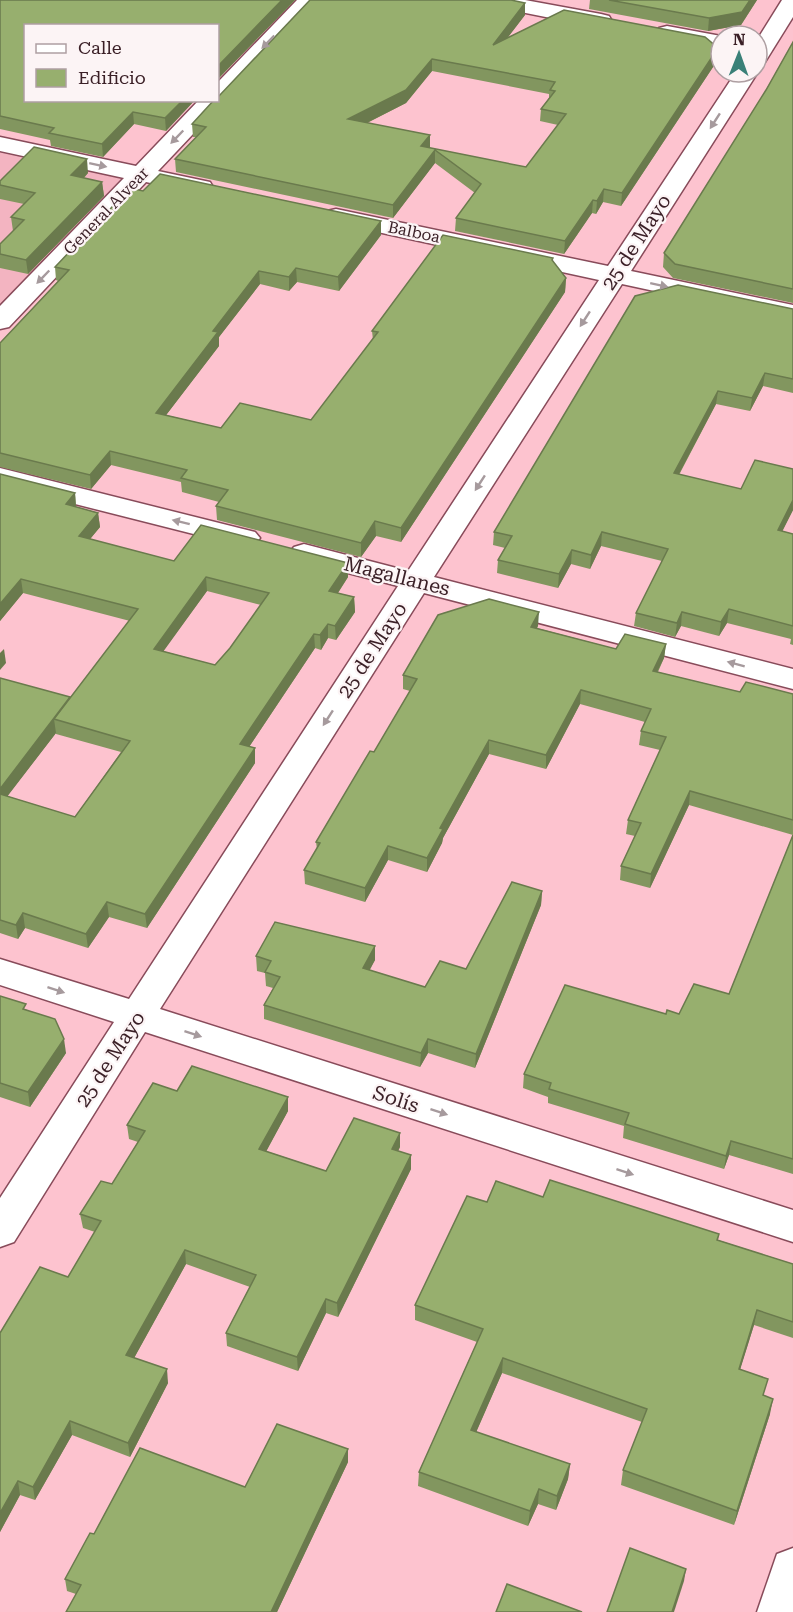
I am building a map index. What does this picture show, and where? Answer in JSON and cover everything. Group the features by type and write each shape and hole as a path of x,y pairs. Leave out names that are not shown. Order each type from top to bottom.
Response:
{"street":[{"path":"219,94 309,0"},
{"path":"491,0 618,24"},
{"name":"25 de Mayo","path":"769,37 793,0"},
{"path":"652,30 709,41"},
{"name":"25 de Mayo","path":"0,1231 416,581 738,84"},
{"name":"General Alvear","path":"0,321 210,102"},
{"path":"0,144 222,191"},
{"name":"Balboa","path":"314,211 793,314"},
{"name":"Magallanes","path":"0,476 793,679"},
{"name":"Solís","path":"0,972 793,1226"},
{"path":"779,1612 793,1568"}],"shaded area":[{"path":"0,144 141,174 0,321"}],"building":[{"path":"0,0 282,0 219,65 219,24 24,24 24,102 181,102 165,118 133,112 102,144 49,133 54,128 0,116"},
{"path":"310,0 511,0 525,3 493,45 564,10 705,37 709,40 709,62 622,193 604,189 597,201 593,200 565,241 456,218 481,184 435,150 393,205 175,159 206,127 192,124 212,102 219,102 219,96","holes":["432,59 555,82 550,90 555,91 541,109 566,114 526,167 421,146 430,135 348,119 406,90"]},
{"path":"609,0 750,0 742,12 709,18"},
{"path":"793,42 793,289 675,264 664,253 766,90"},
{"path":"34,147 87,159 71,175 102,182 26,260 0,254 0,244 24,220 11,217 35,193 0,185 0,181"},
{"path":"160,174 381,221 338,277 296,268 289,277 259,271 213,331 218,332 156,413 221,428 240,403 311,420 378,332 372,331 443,235 553,258 552,260 566,278 401,528 375,521 361,543 216,506 228,490 181,478 187,470 110,451 90,475 0,453 0,343 69,270 55,267 130,188 143,191"},
{"path":"678,285 793,309 793,379 765,373 752,398 718,391 674,473 741,489 755,460 793,469 793,500 778,530 793,534 793,626 729,609 721,622 682,612 677,623 636,613 668,549 602,532 591,555 572,550 559,574 498,560 512,536 494,532 635,296"},
{"path":"0,474 75,493 66,504 98,513 79,536 174,561 201,525 348,563 329,591 354,597 335,626 328,624 320,635 314,634 240,744 255,748 145,914 107,902 86,934 23,913 16,925 0,920 0,794 75,817 130,741 54,719 138,609 21,579 0,604","holes":["206,577 269,593 230,648 215,665 154,649"]},
{"path":"489,599 539,612 531,627 616,649 625,634 666,644 653,671 740,692 746,682 793,694 793,820 690,791 651,874 621,866 641,823 628,820 666,737 641,731 651,709 581,690 546,755 489,740 440,828 443,829 427,858 388,846 365,888 304,870 320,843 316,842 370,751 374,752 417,679 403,675 438,615"},
{"path":"0,678 70,697 0,789"},
{"path":"793,835 793,1159 731,1141 726,1156 625,1124 629,1113 549,1089 551,1083 524,1074 565,985 666,1014 667,1010 679,1014 694,984 729,994"},
{"path":"512,882 542,891 476,1054 428,1039 421,1053 264,1005 280,977 265,972 271,961 256,956 275,922 375,946 363,968 425,987 440,961 466,969"},
{"path":"0,996 26,1004 23,1009 55,1019 64,1039 28,1092 0,1083"},
{"path":"192,1066 288,1097 259,1149 326,1171 354,1118 400,1133 392,1149 411,1155 337,1303 326,1299 297,1357 226,1333 256,1275 185,1250 126,1355 167,1369 128,1443 70,1421 33,1487 18,1481 0,1513 0,1333 40,1267 68,1277 101,1221 80,1214 101,1181 112,1184 145,1131 127,1125 153,1083 177,1091"},
{"path":"550,1180 719,1234 717,1240 793,1264 793,1322 757,1310 739,1369 768,1379 763,1395 773,1399 737,1511 623,1470 647,1409 503,1358 471,1430 570,1464 557,1496 539,1489 530,1511 419,1472 483,1329 415,1305 467,1196 487,1202 496,1181 543,1197"},
{"path":"277,1424 348,1449 271,1612 66,1612 81,1585 65,1579 90,1533 94,1534 140,1448 245,1487"},
{"path":"630,1548 686,1569 672,1612 607,1612"},
{"path":"507,1584 582,1612 496,1612"}]}
